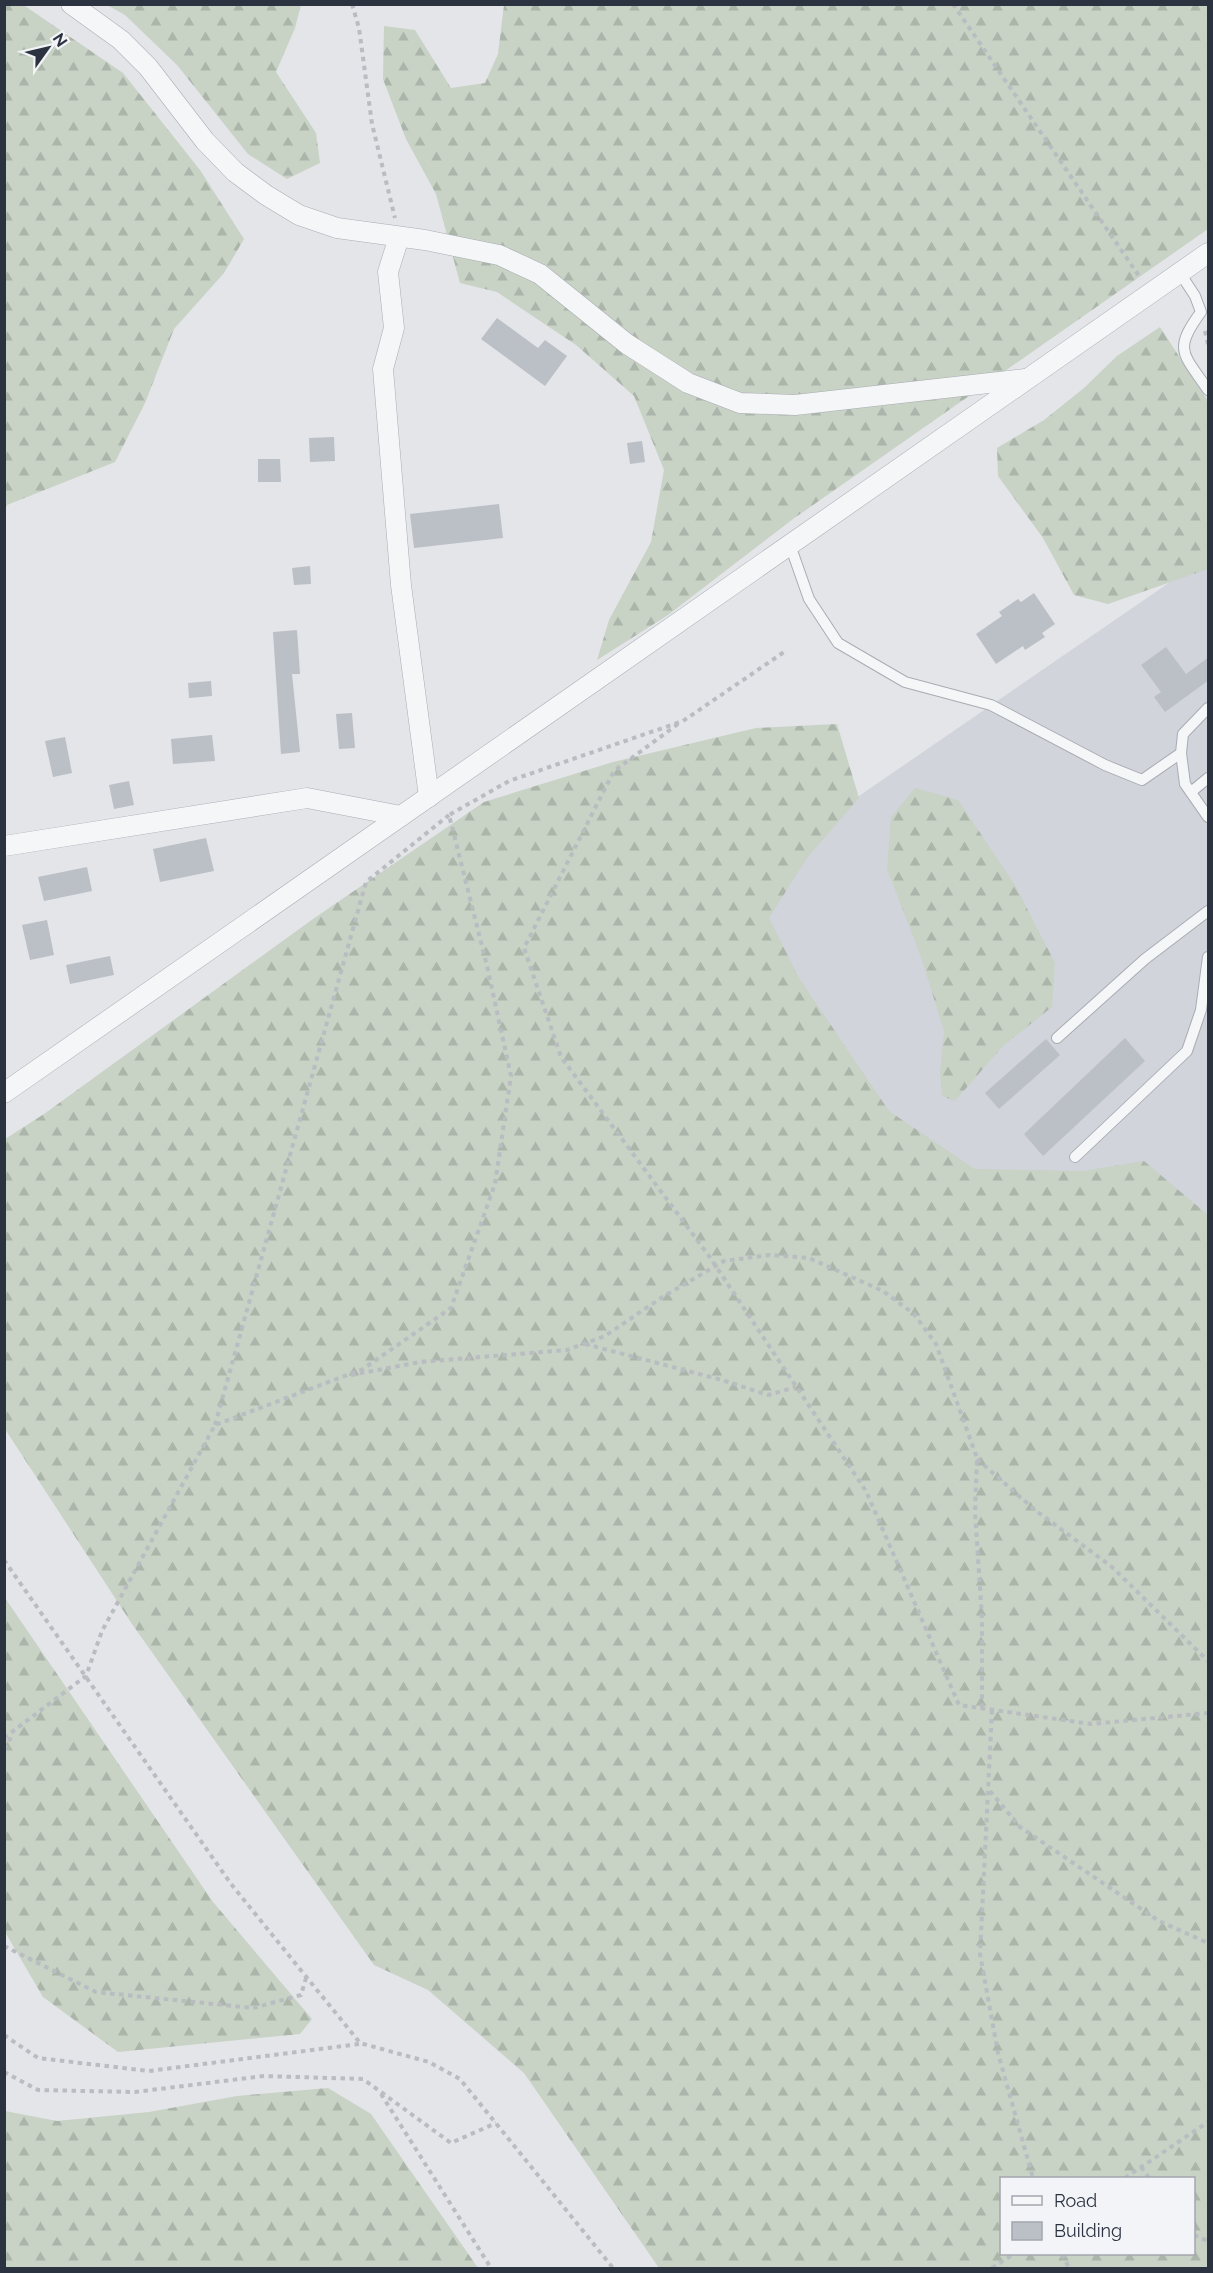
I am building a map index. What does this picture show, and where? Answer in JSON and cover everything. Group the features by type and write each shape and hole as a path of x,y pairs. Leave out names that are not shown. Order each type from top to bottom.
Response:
{"street":[{"path":"71,4 121,39 148,67 206,141 235,172 266,195 299,215 337,228 499,255 540,274 627,345 688,383 740,403 795,405 1029,378"},
{"path":"399,237 388,272 394,328 383,369 402,585 429,797"},
{"path":"4,1093 1209,253"},
{"path":"4,846 308,798 401,816"}],"lane":[{"path":"1180,273 1195,296 1201,312 1184,335 1184,355 1209,390"},
{"path":"790,545 809,599 838,643 905,682 991,705 1105,765 1142,780 1181,753"},
{"path":"1209,708 1183,734 1181,753 1185,784 1209,817"},
{"path":"1191,792 1209,778"},
{"path":"1057,1038 1145,959 1209,911"},
{"path":"1075,1157 1186,1051 1201,1010 1209,957"}],"path":[{"path":"352,4 359,28 372,124 399,237"},
{"path":"953,4 1151,293"},
{"path":"787,650 614,771 524,948 561,1057 716,1266 866,1491 959,1705 1091,1724 1209,1713"},
{"path":"4,1738 86,1676 102,1631 215,1425 366,882 449,815 509,781 683,721"},
{"path":"215,1425 363,1369 451,1308 495,1184 511,1076 487,966 449,815"},
{"path":"339,1378 420,1362 567,1350 605,1336 661,1298 724,1261 770,1255 810,1258 883,1291 914,1314 936,1344 977,1458 975,1512 982,1618 982,1708"},
{"path":"585,1344 722,1380 768,1395 796,1387"},
{"path":"977,1458 1035,1510 1112,1567 1209,1661"},
{"path":"4,1560 231,1884 360,2043"},
{"path":"992,1710 990,1790 980,1954 998,2053 1033,2177"},
{"path":"4,1749 14,1731"},
{"path":"990,1790 1020,1827 1159,1921 1209,1943"},
{"path":"4,1946 96,1992 174,2002 253,2008 301,1995 306,1977"},
{"path":"4,2035 38,2058 149,2071 360,2043 429,2062 460,2079 613,2268"},
{"path":"4,2072 38,2090 135,2092 264,2076 363,2079 451,2143 496,2123"},
{"path":"380,2091 491,2268"},
{"path":"1126,2177 1209,2122"},
{"path":"1141,2167 1148,2177"},
{"path":"1195,2235 1209,2241"},
{"path":"992,2268 1011,2255"}],"shaded area":[{"path":"1208,556 1208,1579 731,884"}],"green space":[{"path":"22,4 123,73 200,170 244,239 224,273 174,329 145,403 115,462 7,505 5,512 4,5"},
{"path":"107,5 301,5 295,28 276,72 316,133 320,163 287,179 248,154 177,65 125,15"},
{"path":"504,5 1208,5 1208,229 793,519 668,615 597,660 609,620 651,542 664,470 634,396 576,345 497,292 460,283 436,194 406,139 383,79 384,26 415,30 451,88 485,83 498,54"},
{"path":"1160,327 1208,401 1208,569 1108,604 1074,595 1043,538 998,476 997,448 1044,420 1084,388 1117,356"},
{"path":"837,724 859,798 807,858 769,918 799,978 889,1111 975,1169 1083,1171 1144,1161 1208,1215 1208,2268 659,2268 524,2073 428,1990 374,1965 132,1624 5,1429 5,1139 44,1114 313,919 484,802 613,762 756,728"},
{"path":"915,788 958,800 1015,885 1055,963 1052,1007 1003,1046 955,1101 942,1096 940,1072 944,1031 921,957 887,869 891,817"},
{"path":"5,1598 213,1902 312,2019 300,2034 118,2052 43,1997 5,1932"},
{"path":"328,2088 371,2114 478,2268 5,2268 5,2111 57,2121 149,2112 237,2096"}],"building":[{"path":"497,318 538,348 545,340 567,356 545,386 481,339"},
{"path":"334,437 335,461 310,462 309,438"},
{"path":"642,441 645,462 630,464 627,443"},
{"path":"258,459 280,459 281,482 258,482"},
{"path":"499,504 503,538 414,548 410,514"},
{"path":"310,566 311,584 294,585 292,568"},
{"path":"1034,593 1055,624 1042,633 1045,637 1025,650 1023,646 996,664 976,634 1002,616 999,612 1018,599 1021,602"},
{"path":"297,630 300,674 292,674 300,752 281,754 273,632"},
{"path":"1166,647 1186,674 1209,657 1209,680 1165,712 1154,697 1161,692 1141,665"},
{"path":"211,681 212,696 189,698 188,683"},
{"path":"352,713 355,748 339,749 336,714"},
{"path":"212,735 215,761 173,764 171,739"},
{"path":"65,737 72,773 53,777 45,741"},
{"path":"129,781 134,805 114,809 109,785"},
{"path":"206,838 214,871 160,882 153,849"},
{"path":"87,867 92,891 44,901 38,877"},
{"path":"47,920 54,955 30,960 22,925"},
{"path":"110,956 114,975 70,984 66,965"},
{"path":"1125,1038 1145,1061 1043,1156 1024,1134"},
{"path":"1046,1039 1060,1055 999,1109 985,1093"}]}
